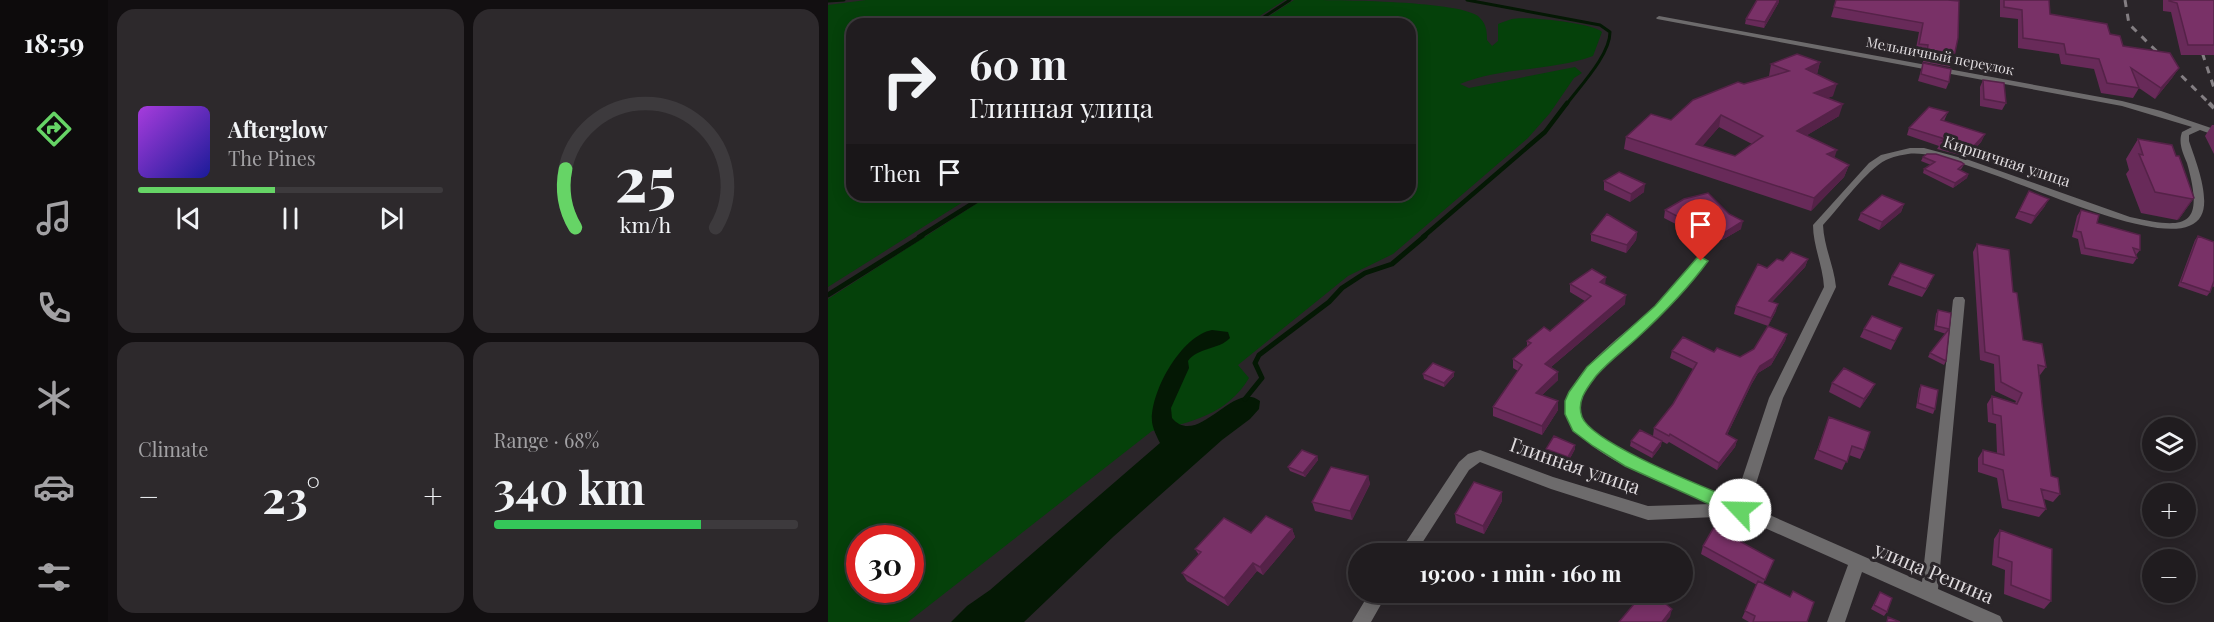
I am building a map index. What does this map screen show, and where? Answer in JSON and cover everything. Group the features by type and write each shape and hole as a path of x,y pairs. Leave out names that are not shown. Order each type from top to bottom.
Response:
{"street":[{"name":"Мельничный переулок","path":"1659,18 2122,104 2158,113 2214,132"},
{"name":"Кирпичная улица","path":"1740,510 1776,398 1830,287 1830,273 1818,242 1818,225 1872,165 1898,153 1924,152 1966,162 2127,219 2151,226 2182,228 2192,224 2200,208 2199,188 2184,141 2186,134 2197,128"},
{"name":"Глинная улица","path":"1701,261 1660,309 1592,371 1572,401 1573,414 1579,426 1599,442 1630,461 1740,510"},
{"path":"1929,594 1959,300"},
{"name":"Глинная улица","path":"1413,543 1464,466 1473,458 1480,456 1551,483 1648,513 1740,510"},
{"name":"улица Репина","path":"1740,510 1994,622"},
{"name":"улица Репина","path":"1836,622 1857,563"},
{"path":"1361,622 1373,603"}],"green space":[{"path":"866,0 1285,0 1256,18 846,18 846,201 964,201 828,287 828,5"},
{"path":"1294,0 1419,4 1465,11 1478,16 1483,21 1487,40 1492,46 1498,41 1498,24 1512,19 1531,18 1559,21 1586,26 1602,32 1593,56 1577,61 1493,75 1460,84 1469,88 1575,67 1582,73 1574,78 1550,113 1528,138 1393,254 1348,276 1238,365 1249,378 1230,400 1207,415 1152,431 908,622 828,622 828,299 981,201 1416,201 1416,18 1266,18"}],"shaded area":[{"path":"1212,330 1228,332 1230,338 1220,345 1197,353 1188,361 1189,368 1171,408 1172,418 1182,425 1193,425 1239,399 1250,397 1260,401 1259,409 1113,537 1024,622 951,622 1160,443 1152,422 1156,396 1162,381 1189,343 1200,334"}],"building":[{"path":"1757,0 1778,0 1765,22 1746,19"},
{"path":"1836,0 1959,1 1958,38 1954,57 1927,52 1928,45 1919,44 1923,23 1834,7"},
{"path":"2004,0 2049,0 2050,14 2107,24 2110,34 2120,36 2123,46 2170,53 2179,68 2161,88 2131,68 2139,88 2107,83 2099,59 2066,54 2064,44 2023,38 2022,10 2004,7"},
{"path":"2169,0 2214,0 2214,45 2188,45 2177,3"},
{"path":"1797,54 1820,62 1806,69 1837,84 1814,93 1843,104 1797,131 1837,150 1827,154 1849,165 1814,198 1626,137 1651,114 1671,120 1693,100 1738,82 1744,84 1789,71 1771,64","holes":["1721,115 1763,136 1735,156 1696,144"]},
{"path":"1923,63 1951,69 1949,82 1921,74"},
{"path":"1983,80 2004,83 2006,103 1984,99"},
{"path":"1929,107 1948,112 1941,120 1985,134 1971,149 1941,141 1945,139 1909,128"},
{"path":"2138,139 2172,145 2176,156 2179,156 2194,198 2155,192 2139,154 2143,155"},
{"path":"1927,154 1936,154 1961,162 1964,164 1958,169 1968,174 1955,183 1924,169 1935,162 1923,157"},
{"path":"1619,172 1645,184 1631,194 1604,181"},
{"path":"2029,191 2049,199 2035,216 2019,211"},
{"path":"1708,193 1729,214 1743,221 1724,233 1706,222 1698,227 1665,210 1684,199"},
{"path":"1882,195 1904,204 1882,222 1861,213"},
{"path":"2081,210 2099,215 2097,223 2140,235 2140,250 2133,248 2137,258 2085,248 2081,232 2076,231"},
{"path":"1607,214 1637,232 1627,245 1591,234"},
{"path":"2198,236 2214,242 2214,281 2210,292 2181,282"},
{"path":"1977,244 2009,250 2013,292 2017,293 2023,340 2042,344 2046,367 2038,365 2042,404 2051,476 2058,478 2060,494 2041,489 2046,509 2008,500 2003,470 1983,464 1983,450 2004,455 2001,416 1993,414 1992,396 2017,404 2022,393 2001,382 1999,356 1985,352"},
{"path":"1791,252 1808,259 1769,301 1778,304 1771,318 1736,306 1758,264 1767,268 1777,259 1783,261"},
{"path":"1900,263 1934,275 1926,289 1892,276"},
{"path":"1592,269 1606,277 1600,282 1626,295 1545,364 1558,372 1536,393 1558,401 1542,426 1493,407 1522,365 1513,359 1531,343 1527,341 1544,327 1550,331 1591,296 1570,284"},
{"path":"1938,310 1951,313 1946,361 1930,353 1949,329 1936,326"},
{"path":"1872,316 1902,328 1895,341 1864,329"},
{"path":"1768,326 1787,334 1773,358 1760,366 1753,378 1726,434 1737,440 1719,463 1670,434 1669,436 1654,428 1673,404 1697,363 1672,351 1683,337 1714,352 1717,348 1740,357 1754,349"},
{"path":"1433,363 1454,372 1444,383 1423,374"},
{"path":"1844,368 1875,384 1864,399 1832,383"},
{"path":"1921,385 1938,390 1935,409 1918,403"},
{"path":"1829,417 1870,432 1864,450 1852,446 1847,462 1818,450"},
{"path":"1640,430 1662,441 1653,453 1631,441"},
{"path":"1554,436 1575,445 1568,457 1546,449"},
{"path":"1302,450 1317,456 1303,473 1288,467"},
{"path":"1331,467 1368,476 1350,511 1312,502"},
{"path":"1474,482 1502,492 1483,526 1455,514"},
{"path":"1266,516 1292,529 1260,567 1253,563 1224,598 1182,573 1201,552 1195,549 1224,518 1251,533"},
{"path":"1714,527 1774,560 1765,580 1703,546"},
{"path":"2000,530 2052,549 2051,601 2011,585 2012,562 1998,557"},
{"path":"1758,581 1790,597 1793,591 1814,602 1807,622 1753,622 1755,616 1745,611"},
{"path":"1880,592 1892,598 1887,612 1874,605"},
{"path":"1635,603 1665,603 1672,609 1662,622 1619,622"},
{"path":"1888,617 1900,622 1887,622"}],"waterway":[{"path":"828,1 844,0"},
{"path":"1262,18 1290,0"},
{"path":"1467,0 1600,25 1610,32 1609,41 1600,60 1566,105"},
{"path":"1423,237 1545,132 1567,103"},
{"path":"919,237 976,201"},
{"path":"828,295 922,236"},
{"path":"1245,399 1262,378 1255,363 1259,355 1329,302 1342,288 1365,273 1392,264 1425,236"}],"railway":[{"path":"2125,0 2129,24 2211,105"},
{"path":"2198,40 2214,88"},
{"path":"2211,105 2214,108"}],"route":[{"path":"1701,261 1660,309 1592,371 1572,401 1573,414 1579,426 1599,442 1630,461 1740,510"}]}
